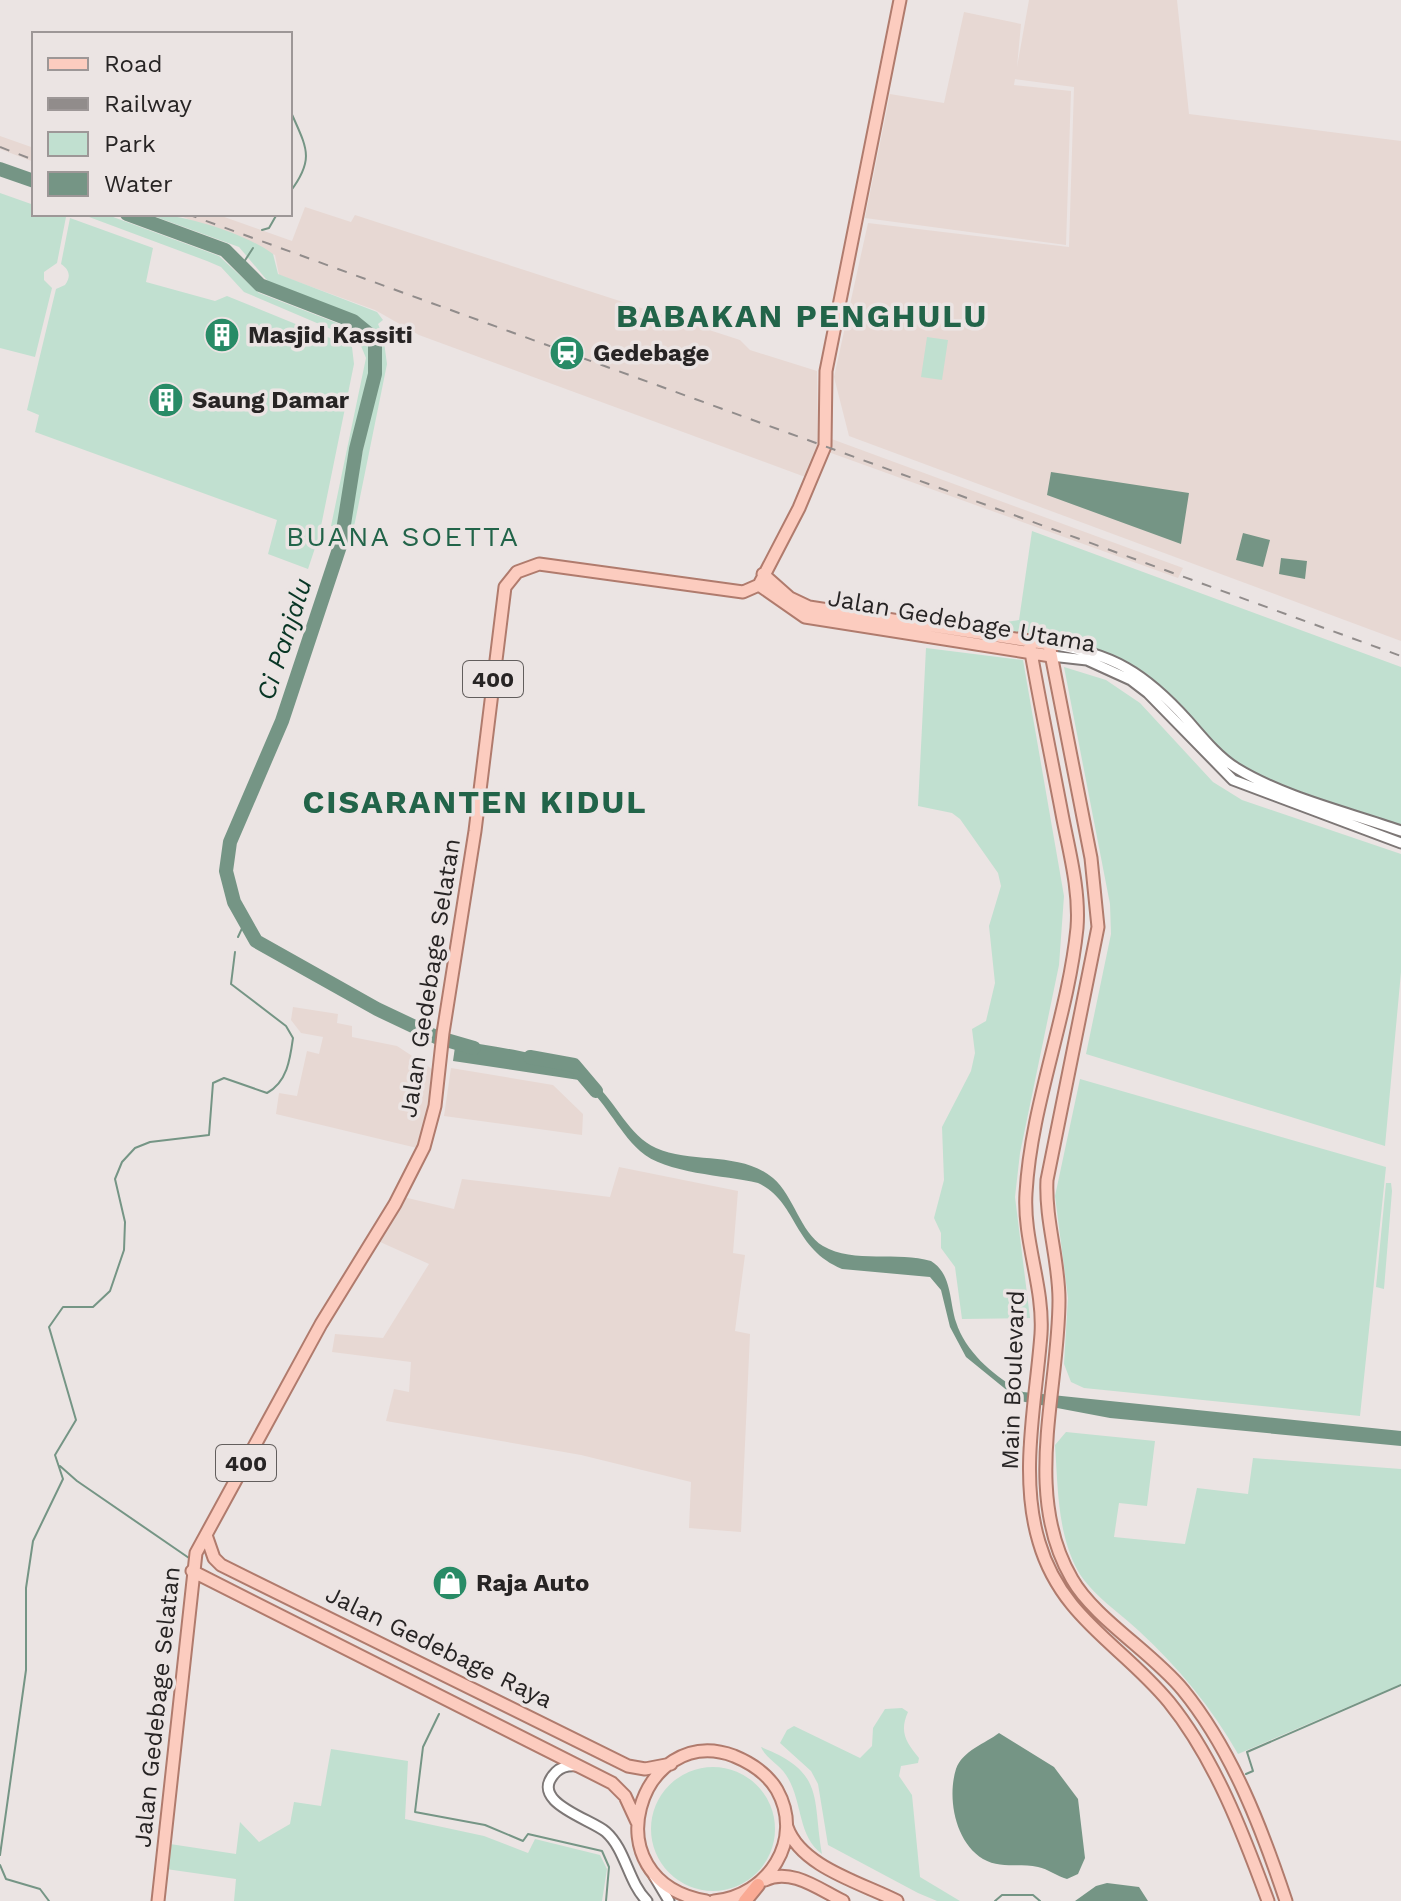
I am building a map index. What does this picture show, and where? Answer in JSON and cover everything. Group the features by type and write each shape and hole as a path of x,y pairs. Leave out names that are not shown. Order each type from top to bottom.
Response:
{"highway":[{"path":"745,1901 758,1885"}],"main road":[{"path":"761,579 799,508 826,441 826,371 900,0"},
{"name":"Jalan Gedebage Selatan","path":"158,1901 192,1571 206,1535 321,1324 395,1204 424,1147 435,1106 475,831 503,594 508,582 522,569 539,564 743,592 761,579"},
{"name":"Jalan Gedebage Utama","path":"761,579 805,617 873,622 1050,650"},
{"name":"Main Boulevard","path":"1030,646 1071,861 1077,925 1027,1177 1027,1216 1042,1313 1031,1476 1038,1542 1056,1588 1074,1611 1138,1670 1190,1731 1218,1780 1268,1901"},
{"name":"Main Boulevard","path":"1050,650 1091,858 1098,927 1047,1180 1047,1217 1056,1262 1059,1331 1047,1423 1047,1474 1055,1538 1072,1580 1086,1597 1183,1690 1235,1773 1286,1901"},
{"path":"1071,861 1091,858"},
{"path":"1036,1265 1056,1262"},
{"name":"Jalan Gedebage Raya","path":"206,1535 214,1558 221,1565 628,1766 645,1769 709,1752 747,1761 776,1788 787,1826"},
{"path":"1038,1542 1055,1538"},
{"name":"Jalan Gedebage Raya","path":"192,1571 617,1787 637,1822"},
{"path":"331,1641 340,1622"},
{"path":"1138,1670 1153,1659"},
{"path":"671,1764 644,1793 637,1822 641,1854 654,1875 669,1889 706,1901"},
{"path":"1218,1780 1235,1773"},
{"path":"758,1885 777,1864 787,1826"},
{"path":"787,1826 802,1850 897,1901"},
{"path":"714,1901 729,1900 774,1876 789,1876 843,1901"}],"street":[{"name":"Jalan Gedebage Utama","path":"1050,650 1087,650 1115,660 1170,701 1227,762 1250,776 1401,831"},
{"name":"Jalan Gedebage Utama","path":"1050,650 1087,660 1131,680 1164,709 1221,771 1247,787 1401,843"},
{"path":"1247,787 1250,776"},
{"path":"581,1767 567,1766 558,1770 550,1783 552,1797 558,1805 606,1832 630,1879 647,1901"},
{"path":"654,1875 669,1901"},
{"path":"639,1901 647,1901"}],"shaded area":[{"path":"1029,0 1177,0 1189,114 1401,141 1401,641 849,436 834,377 868,223 1069,247 1074,87 1015,79 1014,85 1071,91 1066,245 865,218 890,94 944,103 964,12 1021,24 1017,67"},
{"path":"0,136 32,147 32,161 0,149"},
{"path":"305,207 351,222 355,215 740,340 750,350 817,371 818,434 1183,568 1178,578 820,449 808,478 419,335 375,310 279,275 275,255 181,216 222,216 292,241"},
{"path":"293,1007 338,1014 337,1023 352,1026 352,1037 397,1046 432,1069 426,1124 417,1148 276,1114 279,1093 297,1096 307,1051 319,1054 323,1037 301,1033 291,1020"},
{"path":"451,1068 553,1085 583,1114 582,1135 444,1116"},
{"path":"619,1167 738,1191 733,1253 745,1255 735,1331 750,1334 741,1532 689,1528 691,1482 581,1455 386,1421 394,1389 409,1392 411,1362 332,1352 335,1334 383,1338 429,1264 378,1241 399,1196 454,1209 462,1179 610,1197"}],"green space":[{"path":"0,193 32,204 32,216 66,217 57,263 44,272 44,280 52,288 35,357 0,348"},
{"path":"86,216 110,216 219,256 259,293 355,330 370,342 373,367 340,527 331,526 366,358 359,341 244,292 221,267"},
{"path":"154,216 196,221 261,246 273,254 278,274 377,312 383,320 378,324 382,333 377,335 361,319 271,285 239,247"},
{"path":"70,218 153,248 146,282 215,301 227,296 352,347 354,364 319,536 308,569 268,554 277,520 35,432 39,415 27,410 56,289 65,285 68,279 68,271 61,264"},
{"path":"927,337 948,340 942,380 921,377"},
{"path":"384,342 387,364 355,522 353,529 347,529 381,360 380,345"},
{"path":"1032,531 1401,667 1401,827 1288,789 1238,765 1214,744 1160,685 1120,659 1076,644 983,630 984,625 1019,620"},
{"path":"926,648 1023,660 1064,896 1059,965 1020,1153 1015,1197 1030,1318 962,1319 955,1267 941,1248 941,1233 934,1218 944,1180 942,1127 971,1071 975,1053 972,1029 986,1021 995,983 989,926 1001,886 998,873 960,819 952,813 918,806"},
{"path":"1064,667 1106,680 1140,703 1213,782 1242,800 1401,854 1401,972 1385,1146 1086,1054 1111,934 1110,904"},
{"path":"1080,1079 1386,1167 1360,1416 1084,1388 1071,1382 1064,1364 1068,1298 1055,1196"},
{"path":"1386,1183 1391,1183 1392,1191 1384,1289 1376,1287"},
{"path":"1066,1432 1155,1441 1147,1506 1119,1503 1114,1537 1185,1544 1197,1488 1248,1494 1253,1458 1401,1469 1401,1684 1238,1754 1206,1704 1181,1674 1139,1631 1098,1596 1078,1571 1066,1541 1058,1493 1055,1445"},
{"path":"902,1708 908,1712 905,1736 919,1758 918,1763 901,1766 899,1776 912,1795 920,1877 960,1901 937,1901 918,1893 828,1845 818,1784 811,1771 780,1743 787,1730 794,1726 860,1758 872,1746 873,1728 885,1709"},
{"path":"761,1747 797,1767 806,1777 815,1803 822,1854 808,1838 786,1775"},
{"path":"331,1749 408,1761 405,1819 484,1836 528,1853 535,1839 600,1855 607,1869 602,1901 234,1901 236,1879 166,1869 170,1844 236,1854 240,1822 259,1842 290,1824 294,1802 321,1806"},
{"path":"713,1767 737,1772 757,1785 770,1805 775,1829 770,1853 757,1873 737,1886 713,1891 689,1886 669,1873 656,1853 651,1829 656,1805 669,1785 689,1772"}],"water":[{"path":"1051,472 1189,493 1181,544 1047,495"},
{"path":"1243,533 1270,540 1263,567 1236,560"},
{"path":"1281,558 1307,561 1305,579 1279,574"},
{"path":"456,1040 528,1053 579,1072 602,1091 646,1143 656,1148 685,1156 746,1164 760,1170 780,1186 808,1232 823,1246 848,1255 931,1261 943,1273 956,1322 974,1354 1002,1379 1023,1392 1401,1431 1401,1446 1110,1418 1020,1401 966,1357 950,1327 941,1290 930,1277 842,1269 813,1249 781,1202 758,1183 680,1169 651,1159 640,1151 596,1096 579,1080 453,1061"},
{"path":"999,1733 1054,1767 1078,1799 1085,1858 1078,1874 1067,1879 1038,1867 990,1862 973,1851 966,1842 953,1806 956,1769 969,1752"},
{"path":"1107,1883 1139,1887 1148,1901 1075,1901 1096,1886"}],"waterway":[{"path":"292,115 306,152 303,170 292,189"},
{"name":"Ci Panjalu","path":"0,169 32,180"},
{"name":"Ci Panjalu","path":"132,216 225,250 260,285 353,321 375,339 375,374 356,449 341,543 282,721 230,842 226,871 234,902 256,941 377,1009 436,1037 474,1048"},
{"path":"262,230 269,228 276,216"},
{"path":"242,265 253,248"},
{"name":"Ci Panjalu","path":"238,937 244,924"},
{"name":"Ci Panjalu","path":"0,1855 26,1670 26,1588 33,1541 63,1479 55,1455 76,1420 49,1327 63,1307 93,1307 110,1291 124,1250 125,1222 115,1179 122,1162 135,1148 150,1142 209,1135 213,1083 224,1078 267,1093 283,1077 293,1038 286,1026 231,984 235,952"},
{"path":"530,1057 574,1065 596,1091"},
{"path":"60,1466 189,1558"},
{"path":"1246,1774 1253,1771 1247,1752 1401,1685"},
{"path":"439,1714 423,1747 415,1812 485,1825 523,1841 528,1834 602,1851 609,1867 606,1901"},
{"name":"Ci Panjalu","path":"0,1865 6,1879 40,1889 49,1901"},
{"path":"995,1901 1002,1895 1033,1895 1040,1901"}],"railway":[{"path":"0,147 32,159"},
{"path":"192,216 1401,656"}],"place":[{"name":"Masjid Kassiti","path":"222,335"},
{"name":"Gedebage","path":"567,353"},
{"name":"Saung Damar","path":"166,400"},
{"name":"Raja Auto","path":"450,1583"}],"district":[{"name":"BABAKAN PENGHULU","path":"802,316"},
{"name":"BUANA SOETTA","path":"403,536"},
{"name":"CISARANTEN KIDUL","path":"475,802"}]}
